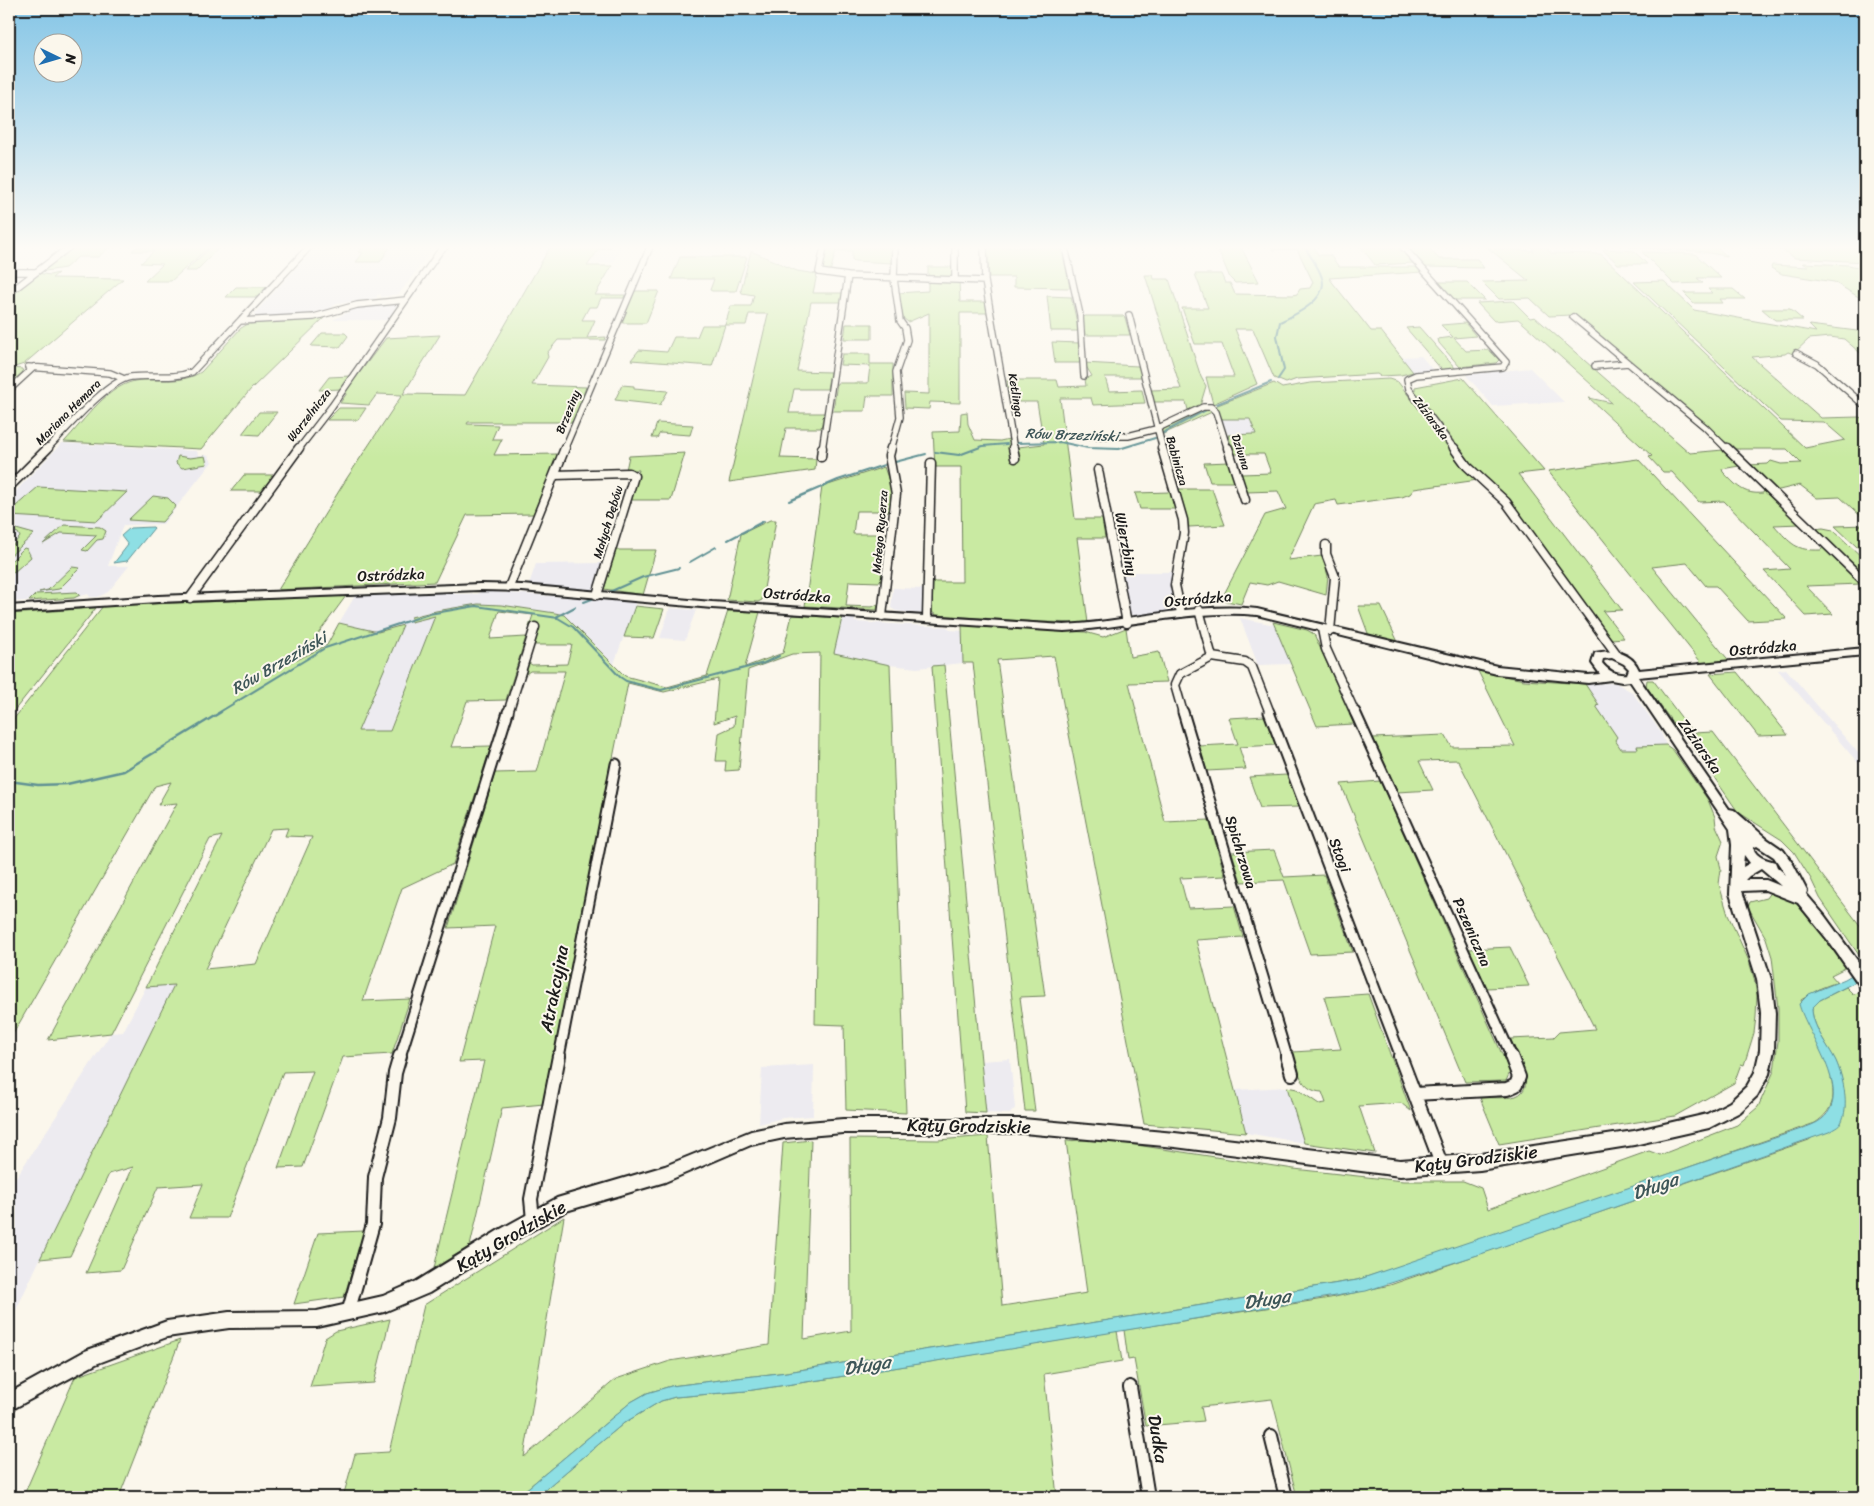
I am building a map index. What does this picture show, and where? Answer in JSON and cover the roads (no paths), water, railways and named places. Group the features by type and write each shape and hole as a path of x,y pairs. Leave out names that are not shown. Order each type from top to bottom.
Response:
{"street":[{"name":"Mariana Hemara","path":"9,487 108,388 122,378 173,377 189,374 243,317"},
{"path":"240,321 309,317"},
{"name":"Warzelnicza","path":"190,598 296,451 332,406 394,317"},
{"name":"Brzeziny","path":"509,587 618,317"},
{"path":"821,457 842,317"},
{"name":"Małego Rycerza","path":"882,616 896,494 889,456 900,417 896,372 907,340 905,328 899,317"},
{"name":"Ketlinga","path":"992,317 1015,458"},
{"path":"1080,317 1084,347 1082,362 1084,376"},
{"name":"Babinicza","path":"1130,317 1156,429 1183,520 1184,533 1175,585 1181,613"},
{"name":"Zdziarska","path":"1466,317 1506,362 1503,367 1416,375 1407,379 1409,389 1467,466 1502,497 1600,634 1618,656"},
{"path":"1572,317 1706,427 1865,582"},
{"path":"1796,353 1817,364 1865,406"},
{"path":"1595,366 1628,363"},
{"path":"9,390 31,367 110,373 122,378"},
{"name":"Dziwna","path":"1156,429 1186,413 1206,407 1216,412 1245,500"},
{"path":"1075,436 1128,436 1156,429"},
{"path":"927,618 931,463"},
{"name":"Wierzbiny","path":"1098,470 1127,623"},
{"name":"Małych Dębów","path":"555,475 629,473 634,476 602,595"},
{"path":"1326,545 1326,554 1335,577 1326,630"},
{"name":"Ostródzka","path":"9,609 190,598 509,587 712,605 1064,628 1127,623 1199,610 1243,610 1497,670 1594,680 1627,674 1664,672 1865,651"},
{"path":"1199,610 1212,657"},
{"path":"348,1313 372,1230 375,1211 375,1177 390,1118 394,1073 535,627"},
{"name":"Pszeniczna","path":"1326,630 1330,657 1515,1065 1518,1077 1516,1085 1507,1089 1415,1094"},
{"name":"Zdziarska","path":"1600,634 1605,654"},
{"path":"1605,654 1618,656 1627,674 1599,668 1597,658 1605,654"},
{"name":"Spichrzowa","path":"1212,657 1180,674 1175,685 1292,1074"},
{"name":"Stogi","path":"1212,657 1245,662 1252,667 1415,1094"},
{"name":"Ostródzka","path":"1575,677 1599,668"},
{"name":"Zdziarska","path":"1627,674 1651,703 1723,806 1744,852 1763,864"},
{"name":"Atrakcyjna","path":"533,1220 531,1199 616,764"},
{"name":"Zdziarska","path":"1723,806 1762,842 1777,851 1782,859"},
{"name":"Kąty Grodziskie","path":"9,1402 91,1357 167,1329 229,1320 303,1320 348,1313 384,1304 423,1287 533,1220 570,1202 665,1174 751,1138 809,1128 961,1124 1023,1126 1175,1140 1400,1168 1442,1166 1634,1138 1709,1121 1744,1100 1762,1074 1767,1050 1768,1013 1762,969 1738,904 1736,883 1744,852 1738,845 1735,830"},
{"path":"1744,852 1752,841 1762,842"},
{"path":"1736,883 1745,872 1763,864 1779,864 1782,859 1810,909"},
{"path":"1763,864 1785,880 1810,909 1865,982"},
{"path":"1736,883 1760,884 1778,888 1798,899 1810,909"},
{"path":"1415,1094 1442,1166"},
{"name":"Dudka","path":"1130,1387 1148,1497"},
{"path":"1271,1436 1286,1497"}],"water":[{"path":"153,527 127,561 114,563 128,545 121,536 130,528"},
{"name":"Długa","path":"1865,967 1865,977 1820,1000 1812,1008 1817,1029 1836,1061 1843,1083 1844,1116 1840,1124 1829,1132 1490,1251 1366,1291 826,1379 746,1391 675,1397 661,1401 624,1423 536,1497 517,1497 631,1402 647,1393 671,1386 787,1372 1357,1280 1809,1126 1822,1119 1831,1107 1833,1094 1826,1062 1799,1004 1809,994 1845,979"}],"waterway":[{"name":"Rów Brzeziński","path":"1278,379 1284,370 1277,336 1280,322 1289,317"},
{"name":"Rów Brzeziński","path":"1217,404 1271,382"},
{"name":"Rów Brzeziński","path":"1161,434 1208,409"},
{"name":"Rów Brzeziński","path":"1017,443 1060,442 1088,448 1119,449 1155,438"},
{"name":"Rów Brzeziński","path":"935,452 959,455 983,446 1007,444"},
{"name":"Rów Brzeziński","path":"895,462 926,454"},
{"name":"Rów Brzeziński","path":"789,501 838,480 884,465"},
{"name":"Rów Brzeziński","path":"728,540 764,521"},
{"name":"Rów Brzeziński","path":"690,562 716,547"},
{"name":"Rów Brzeziński","path":"607,593 643,577 679,568"},
{"name":"Rów Brzeziński","path":"584,602 597,597"},
{"name":"Rów Brzeziński","path":"218,713 325,648 429,614 476,606 558,618 573,627 620,677 626,681 661,690 764,663 779,656"},
{"name":"Rów Brzeziński","path":"556,617 575,607"},
{"name":"Rów Brzeziński","path":"9,781 38,785 67,784 124,771 221,712"}]}
